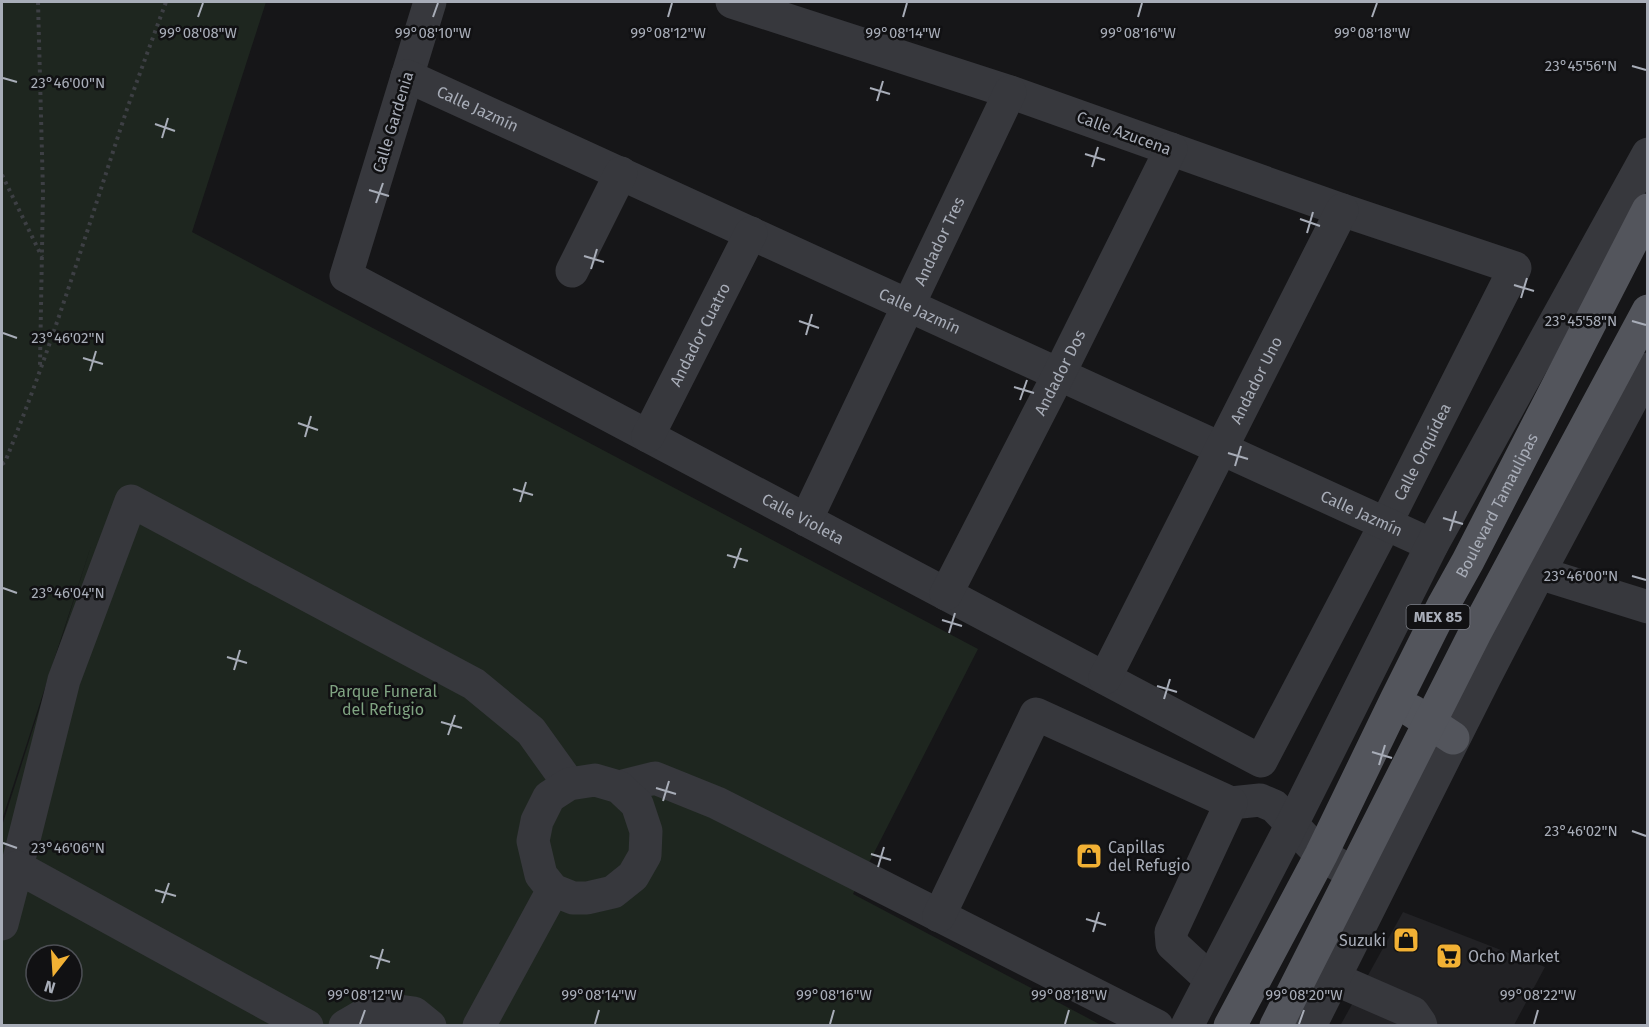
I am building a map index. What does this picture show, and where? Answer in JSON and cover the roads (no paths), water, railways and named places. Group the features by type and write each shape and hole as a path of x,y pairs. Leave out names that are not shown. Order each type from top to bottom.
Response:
{"main road":[{"name":"Boulevard Tamaulipas","path":"1230,1026 1320,855 1634,215"},
{"name":"MEX 85","path":"1276,1026 1353,873 1442,730 1475,633 1647,311"},
{"path":"1396,700 1442,730"}],"street":[{"name":"Calle Gardenia","path":"346,276 430,2"},
{"name":"Calle Azucena","path":"732,2 1010,92 1342,210 1515,268"},
{"name":"Calle Jazmín","path":"407,76 1432,545"},
{"name":"Andador Tres","path":"806,520 1010,92"},
{"name":"Andador Dos","path":"946,594 1171,149"},
{"path":"1187,1026 1292,824 1432,545 1595,251 1634,215 1647,154"},
{"path":"572,271 621,173"},
{"name":"Andador Uno","path":"1105,678 1342,210"},
{"name":"Andador Cuatro","path":"648,436 751,233"},
{"name":"Calle Orquídea","path":"1261,761 1386,523 1515,268"},
{"name":"Calle Violeta","path":"346,276 1261,761"},
{"path":"1310,1026 1335,979 1442,730 1539,573 1647,369"},
{"path":"2,924 64,680 130,501 474,684 531,731 569,784"},
{"path":"1539,573 1647,606"},
{"path":"939,916 1036,714 1231,803 1260,800 1274,806 1320,855 1353,873"},
{"path":"620,787 655,778 717,803 1157,1026"},
{"path":"595,780 620,787 637,804 646,831 645,855 633,876 613,891 587,898 573,898 553,890 541,874 533,841 537,821 549,797 569,784 595,780"},
{"path":"1210,979 1172,944 1172,932 1231,803"},
{"path":"17,867 307,1026"},
{"path":"479,1026 553,890"},
{"path":"1335,979 1413,1013 1421,1026"},
{"path":"345,1026 376,1008 414,1013 430,1026"}],"place":[{"name":"Capillas del Refugio","path":"1089,856"},
{"name":"Suzuki","path":"1406,940"},
{"name":"Ocho Market","path":"1449,956"}],"park label":[{"name":"Parque Funeral del Refugio","path":"383,700"}]}
